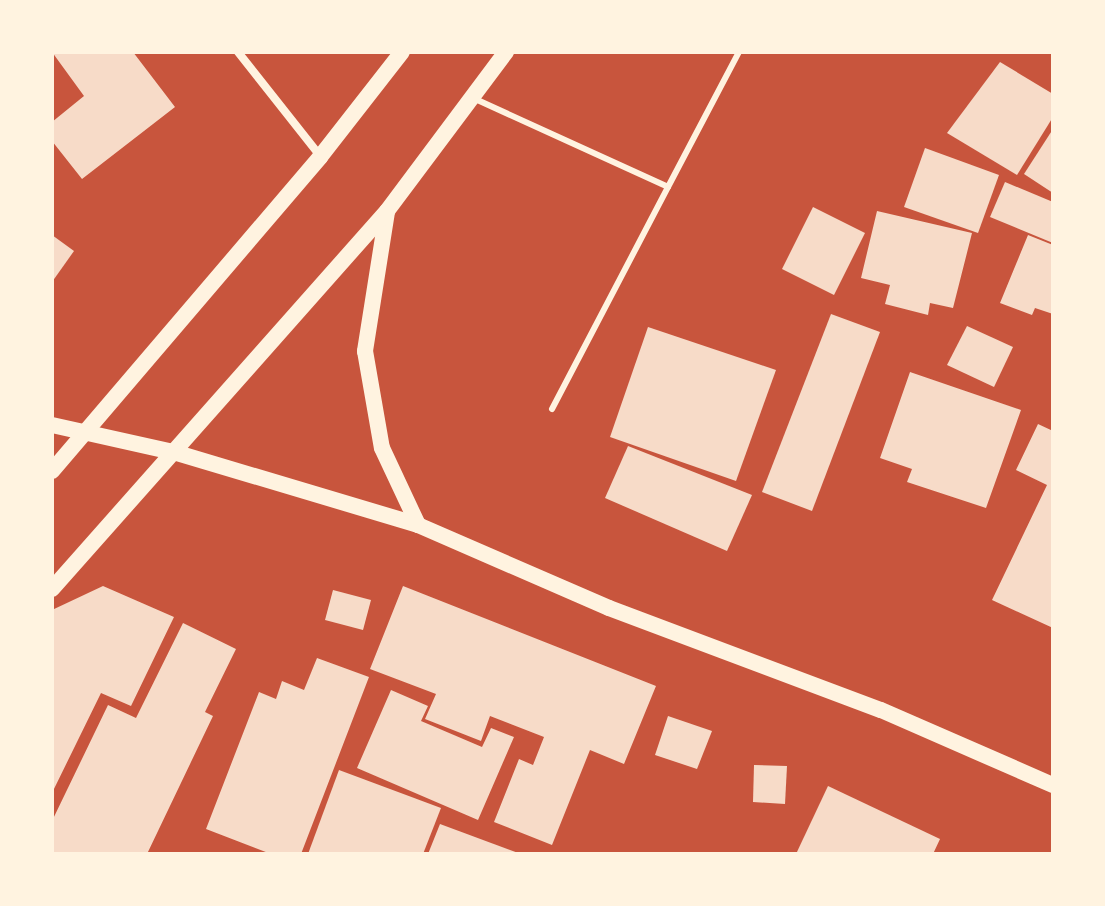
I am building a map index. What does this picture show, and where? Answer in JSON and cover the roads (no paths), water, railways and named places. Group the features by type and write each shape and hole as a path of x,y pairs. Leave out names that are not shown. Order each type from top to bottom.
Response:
{"main road":[{"path":"52,471 320,157 402,52"},
{"path":"52,589 177,453 387,211 506,52"},
{"path":"387,211 365,351 382,448 418,525"},
{"path":"52,425 84,435 177,453 418,525 609,608 881,710 1053,785"}],"street":[{"path":"238,52 320,157"}],"lane":[{"path":"552,409 739,52"},
{"path":"473,98 668,187"}]}
